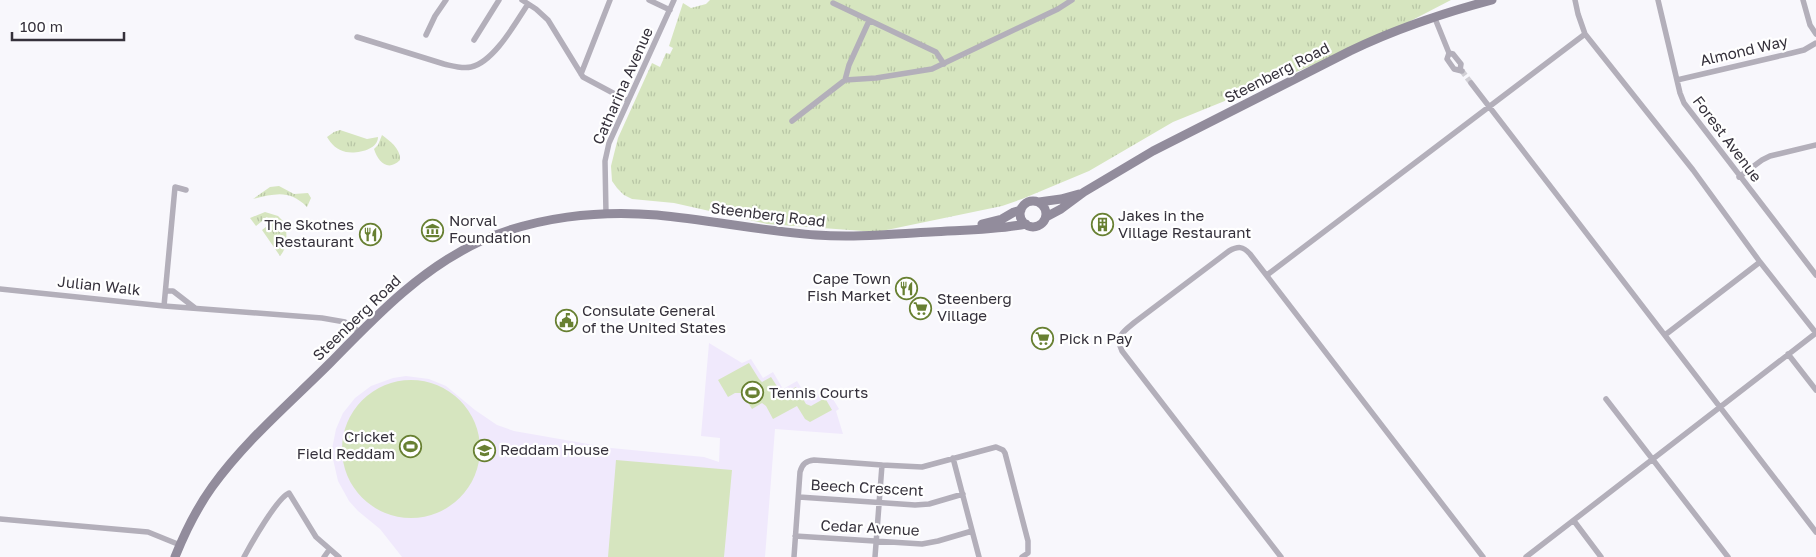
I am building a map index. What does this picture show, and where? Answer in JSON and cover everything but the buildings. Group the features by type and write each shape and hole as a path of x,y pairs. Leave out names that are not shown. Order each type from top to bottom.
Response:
{"main road":[{"name":"Steenberg Road","path":"1046,217 1061,210 1084,192 1153,151 1380,36 1434,16 1492,0"},
{"name":"Steenberg Road","path":"1039,202 1061,199 1084,192"},
{"path":"1028,202 1039,202 1044,207 1046,217 1037,226 1026,224 1021,218 1021,210 1028,202"},
{"name":"Steenberg Road","path":"933,232 949,227 995,221 1021,210"},
{"name":"Steenberg Road","path":"174,557 201,504 230,464 394,300 448,259 479,242 514,229 551,220 606,214 656,215 816,236 878,236 1012,228 1026,224"}],"street":[{"path":"426,35 435,16 446,0"},
{"path":"474,40 499,0"},
{"path":"522,0 548,20 581,74 588,81 628,101"},
{"path":"581,74 610,0"},
{"path":"649,0 670,10"},
{"name":"Catharina Avenue","path":"606,214 604,173 606,156 613,132 674,0"},
{"path":"792,121 845,80 918,72 944,64 1058,9 1072,0"},
{"path":"1526,557 1574,522 1816,333 1760,262 1693,170 1585,34 1575,0"},
{"name":"Forest Avenue","path":"1658,0 1684,103 1816,275"},
{"path":"1802,0 1810,25 1816,34"},
{"path":"833,3 936,52 944,64"},
{"path":"357,37 444,64 456,67 472,67 489,57 528,4"},
{"path":"1434,16 1448,56 1453,54 1461,64 1461,71"},
{"path":"845,80 849,65 869,21"},
{"path":"1267,276 1585,34"},
{"name":"Almond Way","path":"1677,80 1804,50 1816,43"},
{"path":"1471,83 1816,532"},
{"path":"1739,177 1770,156 1816,145"},
{"path":"164,306 167,291 175,188 186,190"},
{"path":"1281,557 1122,351 1118,340 1121,333 1135,322 1234,248 1240,247 1247,250 1484,557"},
{"path":"1665,335 1760,262"},
{"name":"Julian Walk","path":"0,289 164,306 322,318 345,322 360,332"},
{"path":"167,291 173,291 195,308"},
{"path":"1788,354 1816,390"},
{"path":"1606,399 1728,557"},
{"path":"794,557 800,472 804,464 810,460 882,466 922,466 992,447 1000,448 1005,453 1028,541 1028,552 1022,557"},
{"path":"953,458 978,557"},
{"path":"874,557 882,466"},
{"path":"244,557 272,512 289,493 311,530 329,550 339,557"},
{"name":"Beech Crescent","path":"799,497 923,505 963,494"},
{"path":"0,519 148,532 180,545"},
{"path":"1574,522 1601,557"},
{"name":"Cedar Avenue","path":"795,536 928,543 972,531"},
{"path":"324,557 329,550"}],"shaded area":[{"name":"Reddam House","path":"709,343 742,363 751,359 763,378 773,372 783,389 797,381 809,400 827,389 839,409 836,411 843,434 775,429 765,557 402,557 380,529 349,501 338,481 332,449 336,429 343,413 355,398 371,386 393,378 406,376 429,379 446,386 497,425 514,431 611,448 704,457 719,462 720,438 701,436"}],"green space":[{"path":"710,0 1451,0 1370,42 1173,122 1089,171 1022,199 1002,206 877,232 767,224 674,203 632,199 624,195 617,188 612,181 611,166 618,138 652,63 660,67 666,53 670,54 673,48 669,46 683,3 691,8 706,4"},
{"path":"340,130 367,139 378,137 375,145 366,150 356,152 343,151 330,142 327,137"},
{"path":"382,135 399,152 400,160 396,164 384,164 378,158 374,149"},
{"path":"279,186 294,194 308,193 311,198 307,207 294,197 282,194 253,199 270,187"},
{"path":"265,212 278,216 285,223 286,245 280,256 262,230 271,223 267,217 256,226 250,218"},
{"name":"Tennis Courts","path":"749,363 762,382 771,377 782,394 796,387 806,404 811,406 825,398 832,410 810,422 805,419 797,406 773,419 766,406 762,403 752,409 742,393 735,393 728,397 718,380"},
{"name":"Cricket Field Reddam","path":"411,380 437,386 449,392 459,401 468,411 474,423 480,449 474,475 468,487 459,497 449,506 437,512 411,518 385,512 373,506 363,497 354,487 348,475 342,449 348,423 354,411 363,401 373,392 385,386"},
{"path":"616,460 732,470 724,557 608,557"}],"tunnel":[{"path":"1462,71 1471,83"}],"place":[{"name":"Jakes in the Village Restaurant","path":"1102,225"},
{"name":"Norval Foundation","path":"433,230"},
{"name":"The Skotnes Restaurant","path":"370,234"},
{"name":"Cape Town Fish Market","path":"907,288"},
{"name":"Steenberg Village","path":"921,308"},
{"name":"Consulate General of the United States","path":"566,320"},
{"name":"Pick n Pay","path":"1043,339"},
{"name":"Tennis Courts","path":"753,393"},
{"name":"Cricket Field Reddam","path":"411,446"},
{"name":"Reddam House","path":"484,450"}]}
